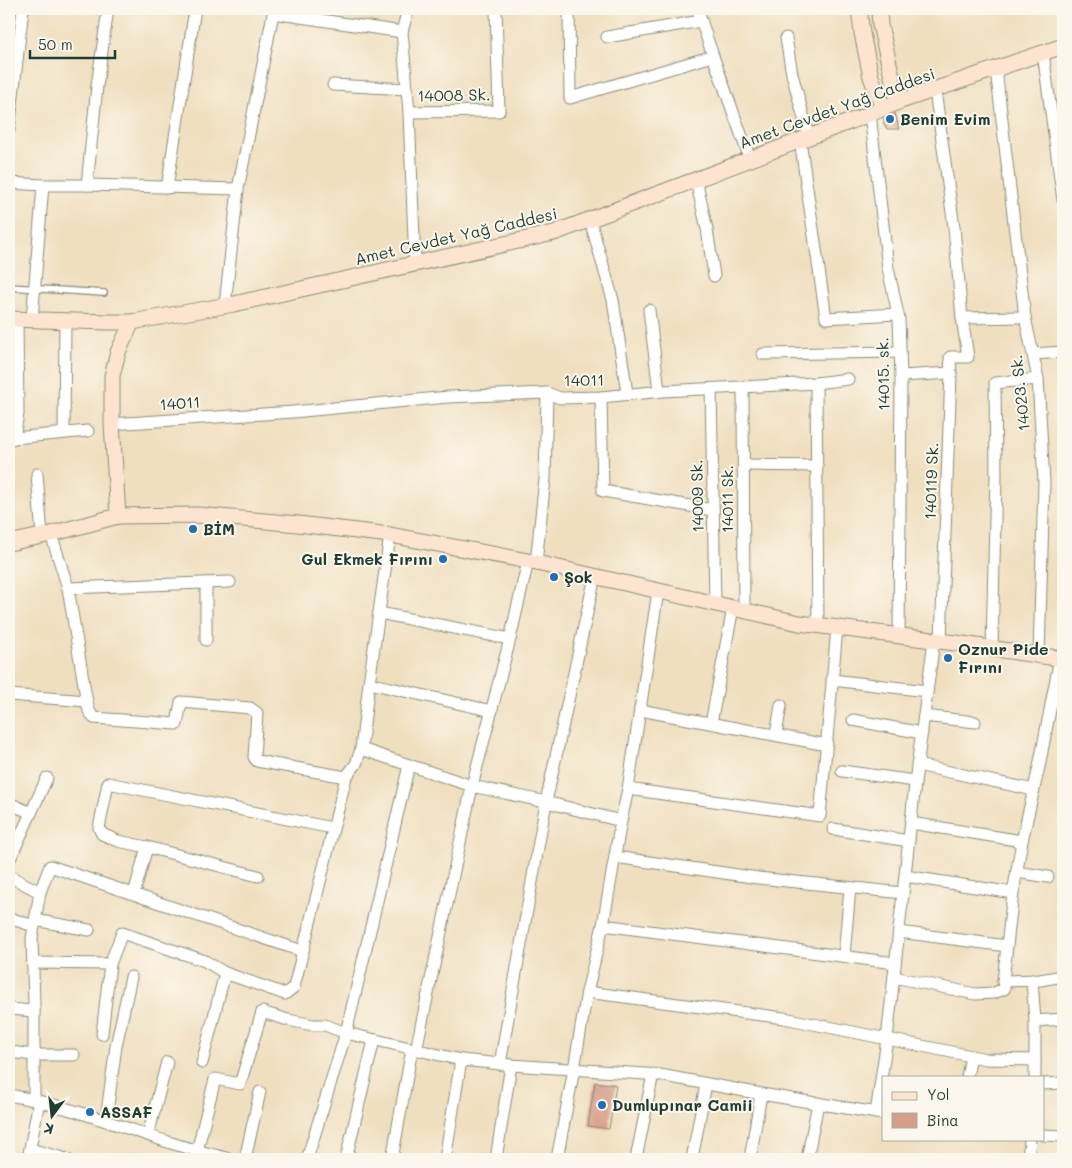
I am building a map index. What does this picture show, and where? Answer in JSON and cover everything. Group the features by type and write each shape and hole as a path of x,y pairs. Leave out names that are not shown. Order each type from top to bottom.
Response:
{"main road":[{"path":"859,9 876,111"},
{"path":"878,9 898,102"},
{"name":"Amet Cevdet Yağ Caddesi","path":"13,319 132,322 225,305 554,233 898,102 1063,46"},
{"path":"118,516 112,424 112,376 118,352 132,322"},
{"path":"9,543 118,516 197,515 390,534 532,562 799,623 1062,658"}],"street":[{"path":"9,130 23,9"},
{"path":"87,185 97,86 108,9"},
{"path":"167,188 196,9"},
{"path":"408,9 402,32 409,112 415,264"},
{"name":"14008 Sk.","path":"409,112 499,111 496,9"},
{"path":"568,9 570,98 712,56"},
{"path":"225,305 238,189 274,11 305,13 402,32"},
{"path":"607,37 700,17 712,56 750,159"},
{"path":"786,38 804,138 826,318 898,314"},
{"path":"1043,53 1063,200"},
{"name":"14023. Sk.","path":"996,69 1025,317 1038,380 1044,482 1039,655"},
{"path":"333,85 407,89"},
{"path":"901,376 951,373 950,357 968,357 962,318 954,227 935,90"},
{"name":"14015. sk.","path":"876,111 888,268 898,314 900,352 899,636"},
{"path":"696,180 714,276"},
{"path":"9,183 238,189"},
{"path":"32,320 43,185"},
{"path":"590,220 613,300 627,394"},
{"path":"649,310 659,391"},
{"path":"962,318 1025,317"},
{"path":"13,319 18,414 12,439 88,431"},
{"path":"64,321 64,433"},
{"path":"763,354 900,352"},
{"path":"1033,354 1063,352"},
{"name":"140119 Sk.","path":"884,1076 917,765 927,691 938,641 951,373"},
{"name":"14011","path":"112,424 293,412 448,397 547,392 560,398 601,397 659,391 816,383 848,379"},
{"path":"992,648 996,476 995,383 1038,380"},
{"path":"816,383 818,626"},
{"name":"14011 Sk.","path":"711,723 738,609 744,465 743,387"},
{"name":"14009 Sk.","path":"711,388 715,604"},
{"path":"392,1159 472,786 532,562 545,479 547,392"},
{"path":"601,397 603,491 713,510"},
{"path":"744,465 817,466"},
{"path":"37,474 47,535 68,588 87,701 89,711 94,718 177,724 182,702 250,708 257,713 254,757 257,761 346,777"},
{"path":"102,1034 110,964 122,933 205,961 226,973 285,994 294,987 346,777 356,764 361,750 390,534"},
{"path":"496,1159 505,1065 546,802 595,576"},
{"path":"68,588 230,582"},
{"path":"206,583 206,640"},
{"path":"557,1159 587,992 604,925 628,789 658,591"},
{"path":"379,614 510,639"},
{"path":"628,789 820,816 837,628"},
{"path":"894,977 975,994 994,993 1004,989 1003,981 1013,893 1022,841 1062,658"},
{"path":"832,680 927,691"},
{"path":"369,683 492,710"},
{"path":"9,695 87,701"},
{"path":"776,735 781,705"},
{"path":"640,710 827,744"},
{"path":"924,716 975,722"},
{"path":"853,720 922,733"},
{"path":"361,750 472,786 621,821"},
{"path":"307,1159 346,1033 409,765"},
{"path":"917,765 1034,790"},
{"path":"842,771 915,781"},
{"path":"9,860 47,778"},
{"path":"258,876 118,841 102,834 99,828 108,783 332,828"},
{"path":"9,803 31,813"},
{"path":"911,823 1022,841"},
{"path":"833,829 909,841"},
{"path":"134,894 147,847"},
{"path":"615,857 758,878 903,894"},
{"path":"67,1159 29,1154 37,1100 34,1055 32,938 40,892 50,866 302,951"},
{"path":"1017,872 1048,877"},
{"path":"9,876 40,892"},
{"path":"905,876 1013,893"},
{"path":"844,956 850,888"},
{"path":"9,918 90,930"},
{"path":"604,925 896,963"},
{"path":"899,932 1007,946"},
{"path":"33,963 110,964"},
{"path":"202,1063 226,973"},
{"path":"1003,981 1063,976"},
{"path":"106,1120 116,1046 131,977"},
{"path":"1032,980 1035,1021 1035,1076"},
{"path":"587,992 784,1018 970,1056 1036,1060"},
{"path":"9,1009 34,1011"},
{"path":"197,1151 215,1079 240,1084 262,1012 288,1020 313,1025 325,1025 346,1033 461,1060 505,1065 660,1074 761,1094 880,1113"},
{"path":"1035,1021 1063,1019"},
{"path":"346,1159 374,1040"},
{"path":"9,1052 34,1055 74,1055"},
{"path":"967,1076 970,1056"},
{"path":"445,1159 461,1060"},
{"path":"148,1135 167,1062"},
{"path":"636,1159 652,1074"},
{"path":"1044,1084 1063,1083"},
{"path":"692,1159 706,1084"},
{"path":"246,1159 260,1092"},
{"name":"140119 Sk.","path":"880,1113 882,1092"},
{"path":"750,1159 761,1094"},
{"path":"9,1095 37,1100 106,1120 197,1151 230,1159"},
{"path":"807,1159 818,1103"},
{"path":"1044,1135 1063,1136"},
{"path":"1028,1159 1030,1140"}],"lane":[{"path":"9,287 104,293"}],"building":[{"name":"Benim Evim","path":"891,112 895,113 899,129 887,129 884,124 884,115"},
{"name":"Dumlupınar Camii","path":"595,1082 616,1085 609,1129 588,1126"}],"place":[{"name":"Benim Evim","path":"890,119"},
{"name":"BİM","path":"193,529"},
{"name":"Gul Ekmek Fırını","path":"443,559"},
{"name":"Şok","path":"554,577"},
{"name":"Oznur Pide Fırını","path":"948,658"},
{"name":"Dumlupınar Camii","path":"602,1105"},
{"name":"ASSAF","path":"90,1112"}]}
